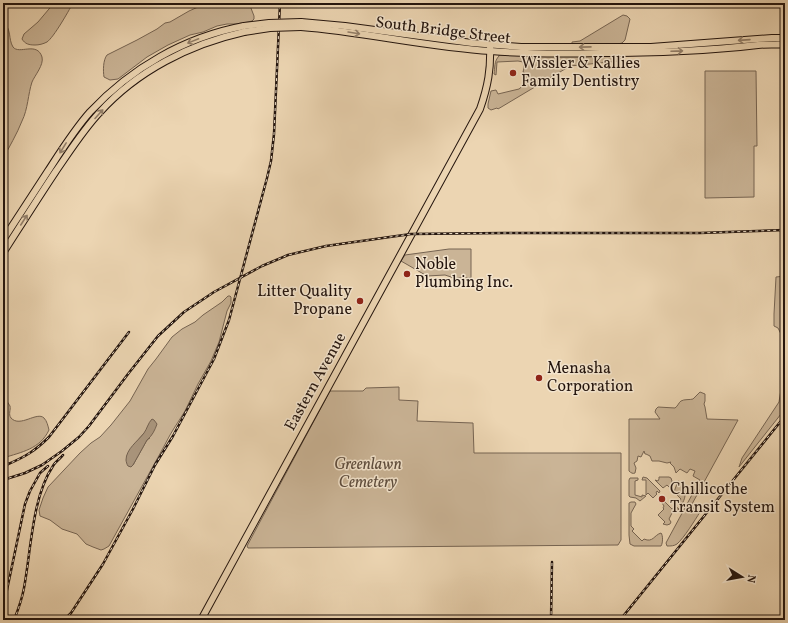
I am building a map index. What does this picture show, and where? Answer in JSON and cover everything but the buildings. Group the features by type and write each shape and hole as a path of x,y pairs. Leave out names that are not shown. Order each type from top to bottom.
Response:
{"main road":[{"name":"South Bridge Street","path":"3,240 67,142 91,112 120,84 169,51 204,37 234,28 270,28 301,25 439,46 490,48 651,47 785,38"},
{"name":"South Bridge Street","path":"3,253 73,146 90,123 110,102 145,74 173,57 204,43 244,29"},
{"name":"South Bridge Street","path":"490,48 541,54 624,53 683,51 785,44"},
{"name":"Eastern Avenue","path":"201,620 480,109 488,82 490,48"}],"green space":[{"path":"54,3 73,3 50,39 47,42 36,45 31,45 23,41 22,39 24,34 38,22"},
{"path":"207,3 249,3 254,19 248,22 217,26 203,32 190,35 147,57 118,79 110,80 104,77 103,69 107,55 157,29 165,23 170,22"},
{"path":"623,15 630,19 625,40 622,43 572,45 572,42 580,41"},
{"path":"3,22 8,28 13,47 19,50 36,50 40,52 42,60 41,67 32,82 24,116 3,159"},
{"path":"499,55 617,56 621,59 619,61 570,66 498,109 491,110 488,108 488,104 491,91 496,90 498,94 519,89 524,82 523,62 497,62 496,75 494,74 495,62"},
{"path":"705,71 756,71 757,146 754,146 754,197 705,198"},
{"path":"449,249 471,249 471,278 454,278 445,275 427,276 401,261 405,255"},
{"path":"785,276 785,409 739,467 742,458 779,402 783,377 781,334 778,328 774,326 774,314 776,277"},
{"path":"228,296 231,297 231,303 227,311 219,342 211,361 185,411 170,435 109,546 101,550 86,544 77,534 62,529 50,520 40,516 39,510 48,487 80,453 100,437 111,425 130,401 148,369 172,337 222,302","holes":["144,433 150,438 147,440 133,465 133,446"]},
{"name":"Greenlawn Cemetery","path":"399,387 399,400 418,401 417,421 473,423 474,453 621,453 621,540 618,545 248,548 247,546 330,391 363,391 366,388"},
{"path":"700,392 705,394 704,404 707,419 738,420 692,504 693,508 700,512 680,541 675,545 667,546 667,541 700,480 693,476 695,471 690,469 687,473 680,469 676,473 674,467 670,463 671,462 667,463 652,461 650,456 645,454 644,451 641,457 638,456 637,461 634,463 636,468 635,473 630,472 629,419 660,419 655,412 658,407 675,408 681,401 693,399"},
{"path":"3,395 10,406 11,418 15,421 24,421 41,416 46,421 49,430 41,442 36,446 24,452 3,458"},
{"path":"643,477 647,478 660,491 659,493 657,491 657,494 653,498 648,493 646,495 646,480 642,480"},
{"path":"659,477 671,478 672,481 670,488 667,485 663,488 655,480 658,481"},
{"path":"630,478 638,478 638,480 635,481 635,495 642,497 642,495 646,496 640,501 629,496"},
{"path":"678,481 683,485 685,492 681,505 678,503 681,499 674,492"},
{"path":"664,501 672,509 675,506 679,509 677,511 674,509 669,519 671,522 667,525 663,524 665,522 658,515 664,509 662,503"},
{"path":"635,502 636,504 631,513 631,526 634,529 632,531 642,541 644,539 649,540 661,533 661,546 634,546 630,544 629,503"}],"shaded area":[{"path":"152,419 157,424 154,431 147,440 133,465 131,467 128,466 126,460 128,452 144,433"}],"railway":[{"path":"64,620 71,613 103,564 155,465 173,436 214,359 229,320 271,161 274,134 280,3"},
{"path":"3,480 25,473 42,465 79,437 158,336 184,312 214,292 262,266 288,255 326,246 411,234 700,233 785,230"},
{"path":"6,465 29,453 49,437 129,332"},
{"path":"620,620 785,416"},
{"path":"14,620 23,592 36,508 46,479 55,463 63,455"},
{"path":"3,609 25,504 40,473 48,466"},
{"path":"551,620 552,562"}],"place":[{"name":"Wissler & Kallies Family Dentistry","path":"513,73"},
{"name":"Noble Plumbing Inc.","path":"407,274"},
{"name":"Litter Quality Propane","path":"360,301"},
{"name":"Menasha Corporation","path":"539,378"},
{"name":"Chillicothe Transit System","path":"662,499"}]}
